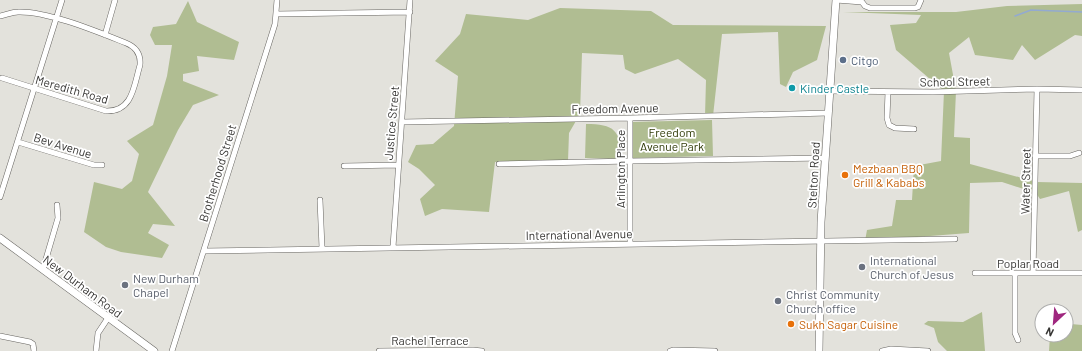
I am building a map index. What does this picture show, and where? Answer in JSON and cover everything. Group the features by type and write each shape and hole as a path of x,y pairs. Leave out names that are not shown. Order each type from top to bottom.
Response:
{"main road":[{"name":"Stelton Road","path":"819,351 820,240 836,0"},
{"name":"New Durham Road","path":"0,238 154,351"}],"street":[{"path":"0,197 62,0"},
{"path":"105,35 115,0"},
{"name":"Brotherhood Street","path":"172,351 275,24 277,0"},
{"name":"Justice Street","path":"393,247 410,0"},
{"path":"836,0 862,2 865,6 870,8 915,8 918,7 921,0"},
{"name":"Meredith Road","path":"0,16 17,12 30,13 56,19 131,45 140,55 140,65 129,100 124,107 116,110 106,111 2,78"},
{"path":"276,14 410,12"},
{"name":"School Street","path":"829,90 888,92 1037,89 1082,90"},
{"name":"Water Street","path":"1033,274 1037,89"},
{"path":"888,92 887,118 889,125 895,128 914,129"},
{"name":"Freedom Avenue","path":"402,122 828,113"},
{"name":"Arlington Place","path":"630,118 630,243"},
{"name":"Bev Avenue","path":"18,142 94,165 102,166"},
{"path":"1035,156 1070,156 1079,153"},
{"path":"499,164 825,158"},
{"path":"344,166 398,164"},
{"path":"320,200 322,248"},
{"path":"42,269 58,218 57,205"},
{"name":"International Avenue","path":"204,251 955,239"},
{"name":"Poplar Road","path":"975,273 1082,273"},
{"path":"1015,274 1015,333 1018,340"},
{"path":"96,351 98,333 108,318"},
{"path":"0,336 30,342 33,344 34,351"},
{"path":"882,351 891,349 928,351"},
{"name":"Rachel Terrace","path":"379,351 482,351"},
{"path":"670,351 715,351"}],"green space":[{"path":"188,1 197,22 239,42 234,60 197,56 199,71 183,74 183,81 219,95 193,105 178,130 148,192 175,226 153,224 148,233 169,245 162,258 121,252 106,247 84,232 94,182 122,189 132,181 139,154 127,141 153,125 167,76 172,45 155,45 150,35 153,27 176,24"},
{"path":"1082,4 1082,36 1075,35 1035,60 1022,45 1013,60 975,55 969,37 949,53 956,91 954,137 970,138 970,164 1037,182 1082,183 1082,230 1078,232 1069,191 1040,199 1036,193 1002,182 970,183 969,233 865,241 867,230 892,226 896,200 912,200 914,166 941,161 944,91 896,50 890,25 916,23 921,15 843,12 956,12 1007,6"},
{"path":"560,8 651,11 673,25 826,26 817,60 793,72 786,87 780,84 778,32 722,34 713,116 705,116 706,80 678,59 635,74 625,69 623,55 582,53 580,114 569,133 568,161 495,162 489,212 442,209 425,216 420,199 435,185 419,169 408,162 416,145 433,144 454,126 458,76 435,61 460,34 466,14 528,20"},
{"name":"Freedom Avenue Park","path":"712,120 713,156 633,158 631,122"},
{"path":"586,124 603,125 614,131 617,135 621,149 621,159 585,158"},
{"path":"982,312 985,351 947,351 938,342 934,328 924,324 928,321 963,322"},
{"path":"1074,324 1082,325 1082,351 1049,351 1050,343 1074,343"}],"waterway":[{"path":"1015,16 1031,10 1082,12"}],"place":[{"name":"Citgo","path":"843,60"},
{"name":"Kinder Castle","path":"792,88"},
{"name":"Mezbaan BBQ Grill & Kababs","path":"845,175"},
{"name":"International Church of Jesus","path":"862,267"},
{"name":"New Durham Chapel","path":"125,285"},
{"name":"Christ Community Church office","path":"778,301"},
{"name":"Sukh Sagar Cuisine","path":"791,324"}]}
